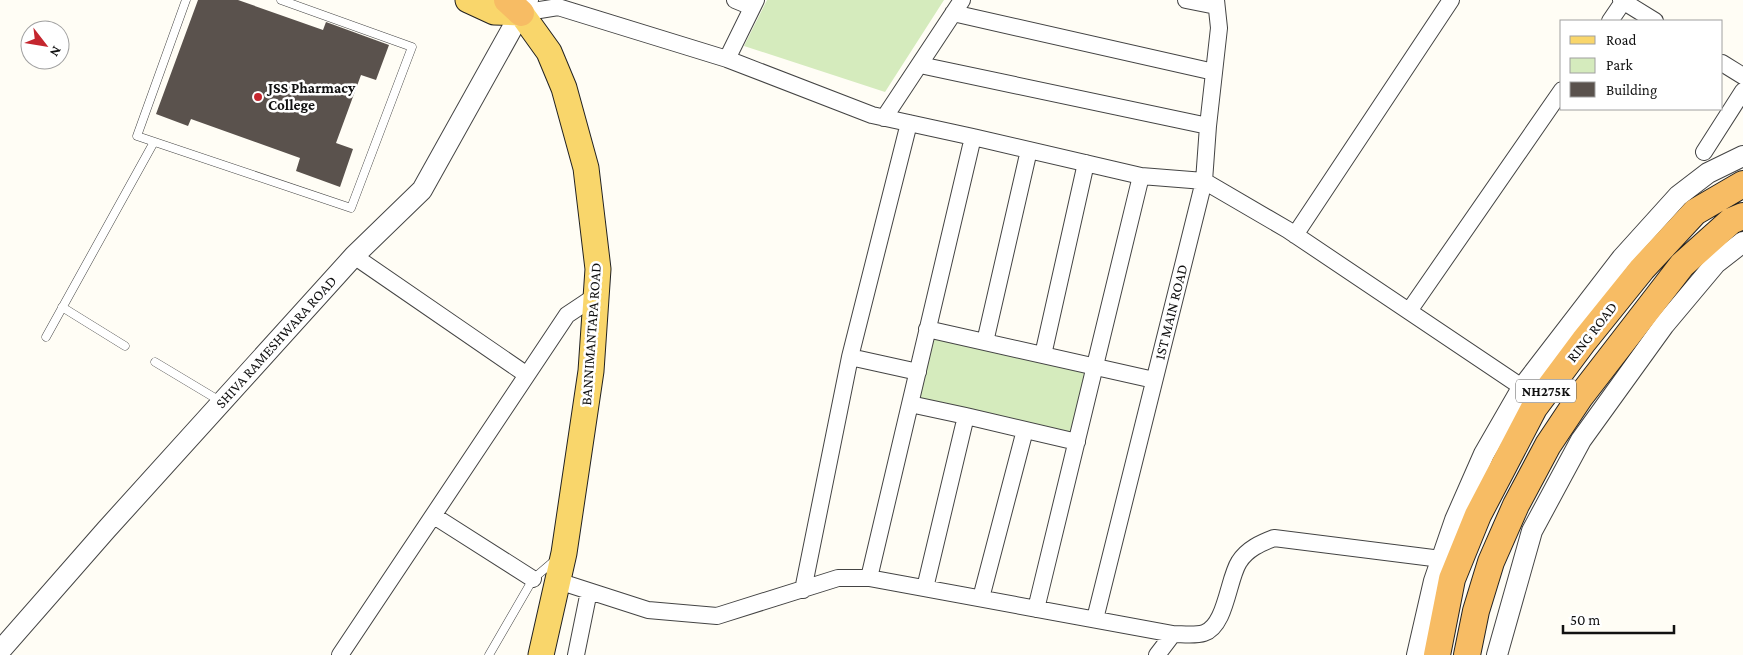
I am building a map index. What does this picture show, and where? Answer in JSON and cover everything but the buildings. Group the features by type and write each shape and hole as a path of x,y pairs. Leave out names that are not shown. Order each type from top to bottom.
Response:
{"highway":[{"name":"RING ROAD","path":"1437,655 1452,579 1478,515 1534,408 1531,394 1584,341 1642,269 1695,212 1743,184"},
{"name":"RING ROAD","path":"1467,655 1476,611 1492,562 1516,505 1548,445 1580,397 1670,300 1682,265 1731,221 1743,216"}],"main road":[{"path":"468,0 494,12 518,4"},
{"name":"BANNIMANTAPA ROAD","path":"518,4 549,52 564,88 583,159 598,270 591,371 564,553 541,655"}],"street":[{"path":"727,59 754,4 735,0"},
{"path":"1186,0 1216,3"},
{"path":"1295,235 1451,0"},
{"path":"1611,20 1622,1 1653,20"},
{"name":"1ST MAIN ROAD","path":"1095,620 1204,181 1219,28 1216,3"},
{"path":"518,4 558,7 727,59 872,115 1141,176 1204,181 1295,235 1531,394"},
{"name":"SHIVA RAMESHWARA ROAD","path":"0,651 354,256 422,190 518,4"},
{"path":"884,118 958,7 1214,72"},
{"path":"1723,64 1743,76"},
{"path":"920,65 1208,126"},
{"path":"1704,152 1743,91"},
{"path":"1409,311 1560,93"},
{"path":"803,590 850,357 909,123"},
{"path":"869,578 973,137"},
{"path":"985,342 1029,150"},
{"path":"1416,655 1434,581 1454,520 1484,454 1531,394 1622,258 1678,196 1708,173 1743,156"},
{"path":"1043,355 1086,163"},
{"path":"1036,609 1141,176"},
{"path":"1497,655 1532,531 1581,440 1659,332 1670,300 1743,242"},
{"path":"354,256 527,375"},
{"path":"340,655 567,315 596,295"},
{"path":"928,329 1154,380"},
{"path":"850,357 918,372"},
{"path":"910,404 1077,442"},
{"path":"925,588 966,416"},
{"path":"981,598 1025,430"},
{"path":"434,516 533,579"},
{"path":"558,581 648,610 717,616 838,578 869,578 1173,634 1204,633 1210,629 1220,616 1239,562 1250,550 1274,538 1441,560"},
{"path":"576,655 589,591"},
{"path":"1157,655 1173,634"}],"lane":[{"path":"186,0 137,136 351,208 412,47 280,0"},
{"path":"46,337 154,142"},
{"path":"62,308 125,346"},
{"path":"155,362 222,402"},
{"path":"488,655 533,579 564,553"}],"green space":[{"path":"767,0 944,0 885,92 744,46"},
{"path":"931,338 1086,372 1073,434 917,400"}],"place":[{"name":"JSS Pharmacy College","path":"258,97"}]}
